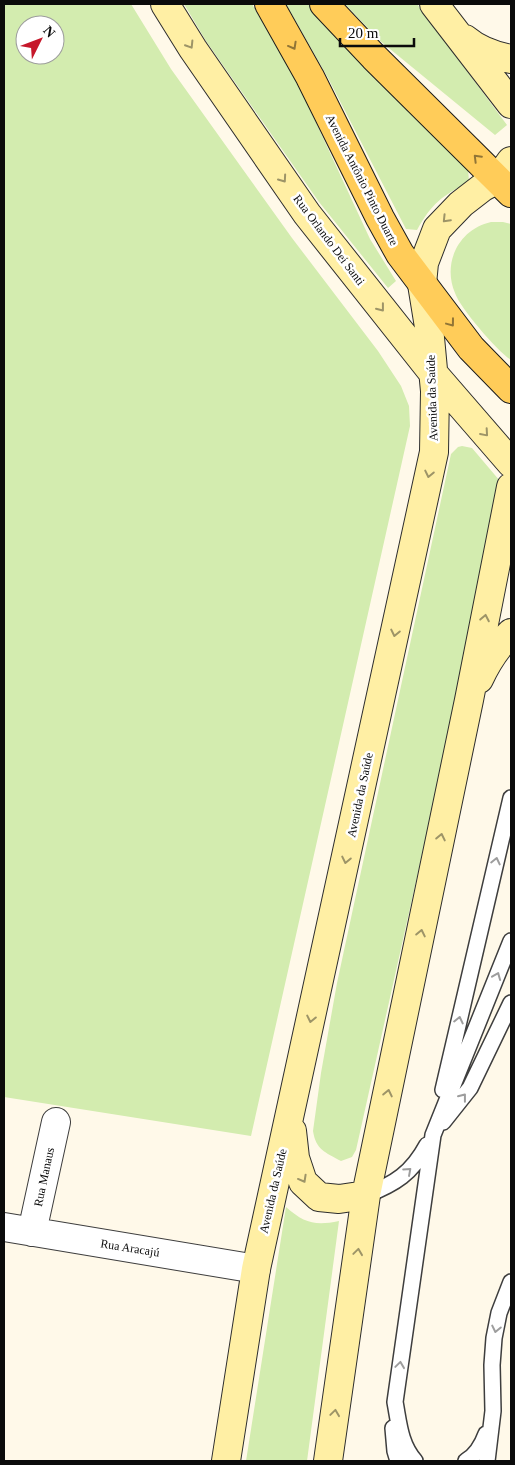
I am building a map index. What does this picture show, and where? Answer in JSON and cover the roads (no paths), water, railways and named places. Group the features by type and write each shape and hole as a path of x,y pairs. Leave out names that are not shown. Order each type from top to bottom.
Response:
{"main road":[{"name":"Rua Orlando Dei Santi","path":"165,4 193,49 307,214 433,373 511,463"},
{"name":"Avenida Antônio Pinto Duarte","path":"269,4 310,77 380,218 400,254 471,348 511,389"},
{"path":"324,4 374,57 507,178"},
{"path":"434,4 511,104"},
{"path":"454,30 472,45 511,59"},
{"name":"Avenida da Saúde","path":"226,1461 256,1269 434,452 433,373 429,327 422,284 424,263 437,229 461,204 483,187 507,178"},
{"path":"328,1461 366,1195 469,700 511,487"},
{"path":"469,700 486,665 511,633"},
{"path":"290,1115 294,1158 303,1182 319,1197 339,1199 366,1195"}],"street":[{"name":"Rua Manaus","path":"32,1232 56,1122"},
{"name":"Rua Aracajú","path":"4,1227 256,1269"}],"lane":[{"path":"398,1461 395,1452 393,1427 395,1402 432,1135 511,798"},
{"path":"366,1195 389,1186 405,1175 418,1162 432,1135 511,941"},
{"path":"432,1135 470,1088 511,1003"},
{"path":"487,1461 494,1411 492,1365 494,1338 499,1313 511,1282"},
{"path":"395,1402 401,1435 407,1452 415,1461"},
{"path":"466,1461 483,1445 494,1411"}]}
